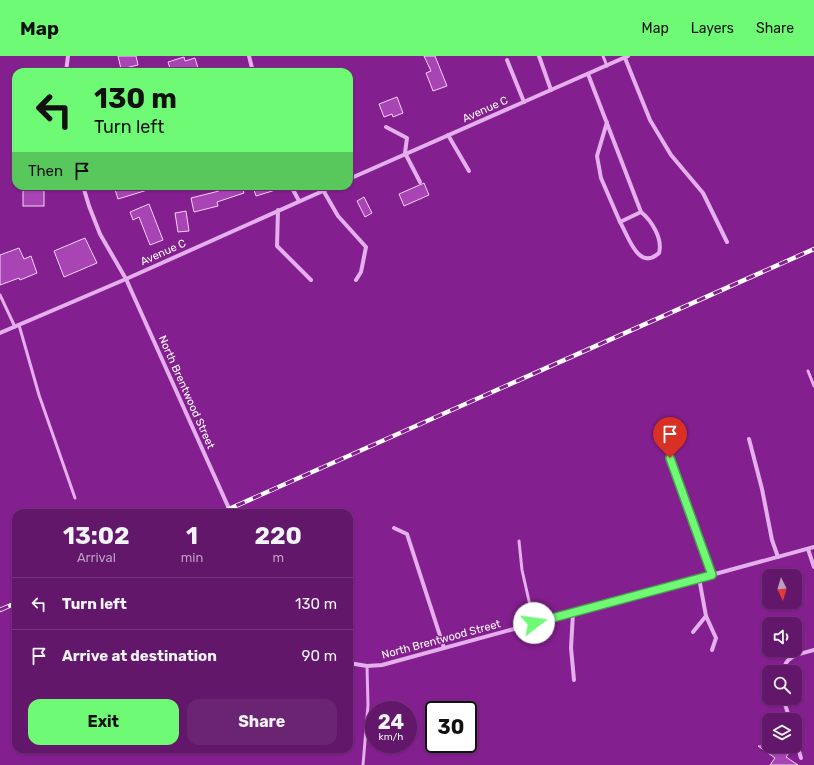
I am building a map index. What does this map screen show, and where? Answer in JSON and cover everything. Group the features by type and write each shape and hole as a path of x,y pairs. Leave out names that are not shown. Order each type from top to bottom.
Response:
{"street":[{"path":"66,68 68,56"},
{"path":"249,56 252,68"},
{"path":"539,56 551,90"},
{"path":"627,57 650,120 671,155 703,193 726,242"},
{"name":"Avenue C","path":"353,177 627,57"},
{"path":"507,60 524,102"},
{"path":"588,74 607,122 641,212 646,216 656,232 660,242 659,253 647,259 635,252 601,178 597,156 607,122"},
{"path":"386,127 407,138 405,153 420,182"},
{"path":"448,135 470,171"},
{"name":"North Brentwood Street","path":"84,190 100,234 126,279 229,509"},
{"path":"293,190 299,201"},
{"path":"324,190 338,216 366,247 361,272 356,280"},
{"name":"Avenue C","path":"0,333 126,279 324,190"},
{"path":"278,210 277,246 311,280"},
{"path":"620,222 641,212"},
{"path":"749,439 762,489 772,540 778,557"},
{"path":"394,528 407,534 444,648"},
{"name":"North Brentwood Street","path":"353,664 367,666 382,664 814,547"},
{"path":"808,549 814,566"},
{"path":"699,578 706,616 716,638 712,650"},
{"path":"573,613 571,648 574,680"},
{"path":"693,632 706,616"},
{"path":"784,665 792,656 814,650"},
{"path":"800,753 801,758"}],"lane":[{"path":"603,56 607,66"},
{"path":"0,295 17,326 75,498"},
{"path":"808,370 814,386"},
{"path":"670,458 712,575"},
{"path":"519,540 522,570 534,623"},
{"path":"364,765 368,705 367,666"}],"building":[{"path":"118,56 136,56 138,65 121,68"},
{"path":"424,56 435,56 447,86 433,91 426,73 431,71"},
{"path":"184,57 185,61 195,58 198,68 170,68 168,62"},
{"path":"397,97 403,113 393,117 392,114 384,117 379,104"},
{"path":"424,183 429,195 404,206 399,194"},
{"path":"23,190 44,190 44,206 23,206"},
{"path":"115,190 147,190 118,199"},
{"path":"243,190 244,193 217,202 218,206 194,212 191,198 219,191"},
{"path":"254,190 276,190 256,196"},
{"path":"364,197 372,213 365,217 357,201"},
{"path":"149,204 163,240 150,245 139,217 133,220 130,212"},
{"path":"186,211 189,231 178,232 175,213"},
{"path":"85,238 97,263 64,277 54,251"},
{"path":"19,248 24,259 31,256 37,273 20,280 19,278 0,285 0,255"},
{"path":"768,753 789,753 786,757 798,765 770,765 775,758"}],"railway":[{"path":"229,509 814,249"},
{"path":"0,610 12,605"}],"route":[{"path":"534,623 712,575 670,458"}]}
